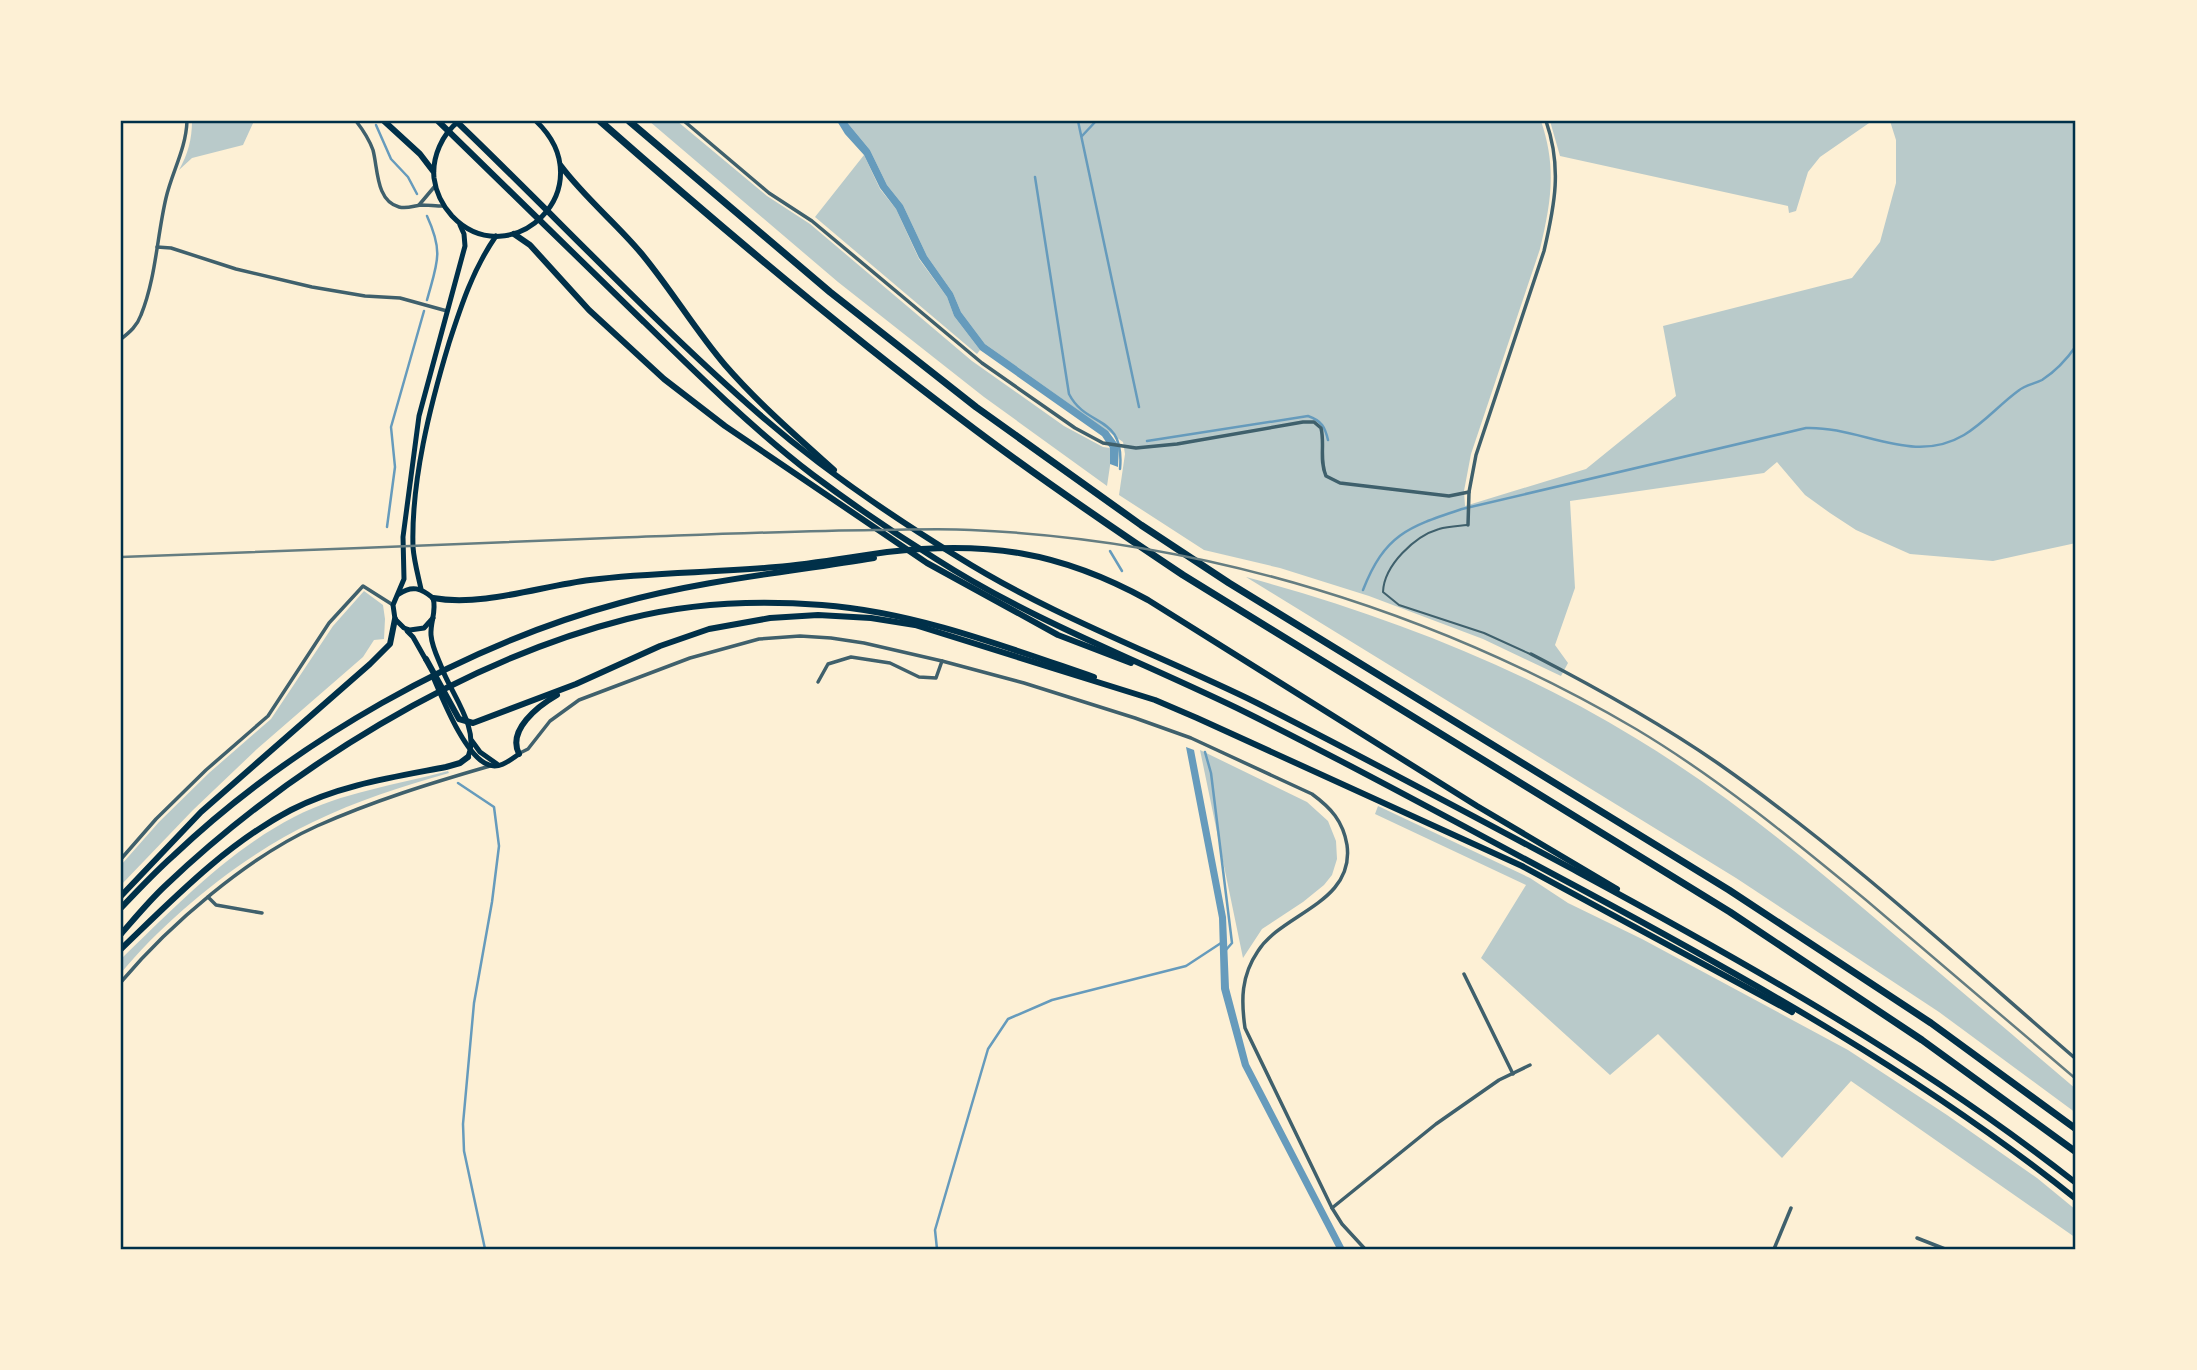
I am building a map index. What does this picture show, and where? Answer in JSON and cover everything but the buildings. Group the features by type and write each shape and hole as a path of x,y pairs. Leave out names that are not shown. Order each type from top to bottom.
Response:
{"highway":[{"path":"384,121 420,154 433,171"},
{"path":"439,121 698,375 753,425 812,474 939,561 1061,629 1176,679 1347,765 1758,987 1852,1043 1951,1108 2076,1199"},
{"path":"458,121 684,344 760,415 816,461 888,512 962,560 1057,612 1253,701 1680,927"},
{"path":"600,121 817,306 961,419 1097,517 1183,575 1730,912 1922,1040 2076,1153"},
{"path":"629,121 830,292 976,407 1140,526 1729,890 1931,1023 2076,1129"},
{"path":"561,166 632,242 725,365 773,415 864,496"},
{"path":"514,234 530,246 589,310 664,379 725,426 854,514 927,563 1058,635 1176,679"},
{"path":"433,598 478,598 588,580 658,573 751,570 890,552 958,548 1012,551 1053,560 1111,580 1148,600 1477,806 1796,993 1922,1073 2076,1183"},
{"path":"121,908 174,854 282,767 359,715 509,641 620,603 684,588 935,550"},
{"path":"121,934 164,887 244,818 364,735 459,683 558,640 627,618 669,610 715,606 808,604 873,612 916,621 1058,665 1155,700 1522,866 1852,1043"},
{"path":"426,659 459,719 468,723 576,684 660,646 709,629 770,618 818,615 872,618 915,625 1155,700"},
{"path":"121,896 201,812 390,644 395,619"},
{"path":"519,754 516,750 517,741 528,716 542,703 576,684"},
{"path":"121,949 216,861 249,836 292,810 340,790 460,763 469,753"}],"main road":[{"path":"458,121 444,137 436,153 433,171 435,186 443,206 460,225 465,246 419,416 403,537 404,579 393,605 395,619 413,637 426,659 469,753 490,766 500,765 519,754"},
{"path":"460,225 477,233 496,236 514,234 534,225 550,209 559,189 561,166 556,145 548,132 536,121"},
{"path":"421,589 413,548 426,429 440,372 465,294 496,236"},
{"path":"397,597 408,589 421,589 433,598 435,612 430,633 433,646 468,723 472,741 469,753"},
{"path":"404,628 417,630 429,624 433,618"},
{"path":"472,741 490,760 500,765"}],"street":[{"path":"121,339 134,329 141,316 166,197 184,144 187,121"},
{"path":"356,121 372,147 386,199 407,209 419,205 443,206"},
{"path":"684,121 769,192 812,221 982,363 1075,428 1103,443 1124,448 1177,444 1314,422 1321,428 1323,469 1326,476 1340,482 1449,496 1469,492"},
{"path":"1468,525 1469,492 1476,456 1544,251 1552,219 1557,176 1553,141 1546,121"},
{"path":"419,205 435,186"},
{"path":"157,247 171,248 224,265 312,287 365,296 400,298 449,311"},
{"path":"121,859 206,770 268,716 322,634 350,598 363,586 393,605"},
{"path":"519,754 550,721 579,700 690,659 759,639 800,636 864,643 1024,683 1169,730 1235,757 1312,794 1336,815 1346,839 1347,860 1340,879 1331,892 1269,936 1257,951 1246,972 1241,999 1245,1028 1332,1208 1342,1224 1365,1249"},
{"path":"1531,654 1646,717 1719,764 1856,867 2076,1059"},
{"path":"818,682 828,664 845,658 890,663 927,678 936,678 942,661"},
{"path":"121,982 183,918 283,844 316,827 393,796 490,766"},
{"path":"208,897 216,905 262,913"},
{"path":"1464,974 1513,1074"},
{"path":"1332,1208 1436,1124 1499,1080 1530,1065"},
{"path":"1774,1249 1791,1208"},
{"path":"1917,1238 1945,1249"}],"lane":[{"path":"1468,525 1439,529 1417,541 1400,556 1390,570 1383,584 1383,592 1399,605 1484,633 1531,654"}],"shaded area":[{"path":"192,121 254,121 243,145 192,158 179,170 189,146"},
{"path":"649,121 677,121 767,196 810,224 972,361 1064,426 1103,447 1110,448 1107,486 984,397 838,282"},
{"path":"846,121 1541,121 1551,170 1547,216 1540,249 1471,454 1464,491 1465,506 1586,469 1676,396 1663,326 1852,278 1880,242 1896,183 1896,140 1890,121 2076,121 2076,543 1993,561 1910,554 1856,530 1830,513 1805,495 1777,462 1764,473 1570,501 1575,588 1555,645 1568,663 1561,676 1483,639 1369,596 1280,568 1204,550 1119,495 1125,454 1123,442 985,344 961,312 953,293 927,256 903,205 887,185 870,150"},
{"path":"1550,121 1872,121 1820,157 1808,172 1796,211 1789,213 1788,206 1560,156"},
{"path":"864,155 880,189 896,209 919,259 947,297 954,316 980,350 977,354 815,217"},
{"path":"1246,577 1348,608 1448,644 1591,712 1668,759 1728,800 1814,867 2076,1089 2076,1113 1939,1012 1736,878"},
{"path":"364,591 383,605 384,639 374,640 363,657 257,749 193,810 121,885 121,865 159,822 209,773 271,719 333,626"},
{"path":"1200,750 1307,802 1328,821 1336,841 1337,859 1332,875 1303,902 1262,929 1243,958"},
{"path":"448,771 449,773 329,814 261,851 185,908 121,973 121,959 161,920 224,863 270,831 312,808 331,801"},
{"path":"1378,806 1530,878 1568,903 1642,939 1848,1050 2037,1178 2076,1210 2076,1238 1851,1081 1782,1158 1658,1034 1610,1075 1481,958 1526,885 1375,814"}],"water":[{"path":"837,121 846,121 870,150 887,185 903,205 927,256 953,293 961,312 985,344 1108,431 1119,446 1118,467 1110,464 1110,448 1102,436 980,350 954,316 947,297 919,258 896,209 880,188 864,155"},
{"path":"1186,747 1194,750 1226,917 1229,988 1249,1064 1345,1249 1337,1249 1242,1066 1221,989 1219,918"}],"waterway":[{"path":"1078,121 1139,407"},
{"path":"1082,136 1096,121"},
{"path":"376,125 391,159 408,177 417,194"},
{"path":"1035,177 1069,394 1085,413 1111,430 1120,451 1120,469"},
{"path":"427,216 437,249 434,276 427,300"},
{"path":"387,527 395,467 391,427 424,311"},
{"path":"1363,590 1380,556 1400,535 1427,521 1462,509 1806,428 1826,429 1906,446 1945,444 1971,430 2021,389 2042,380 2061,364 2076,346"},
{"path":"1147,441 1308,416 1322,425 1328,440"},
{"path":"1110,551 1122,571"},
{"path":"1205,752 1211,773 1232,943 1225,951"},
{"path":"458,783 494,807 499,846 474,1003 463,1124 464,1151 485,1249"},
{"path":"937,1249 935,1230 988,1049 1008,1019 1052,1000 1186,966 1221,943"}],"railway":[{"path":"121,557 742,533 947,529 1058,537 1145,549 1231,566 1315,589 1398,617 1480,650 1559,687 1636,729 1696,768 1782,832 2076,1079"}]}
